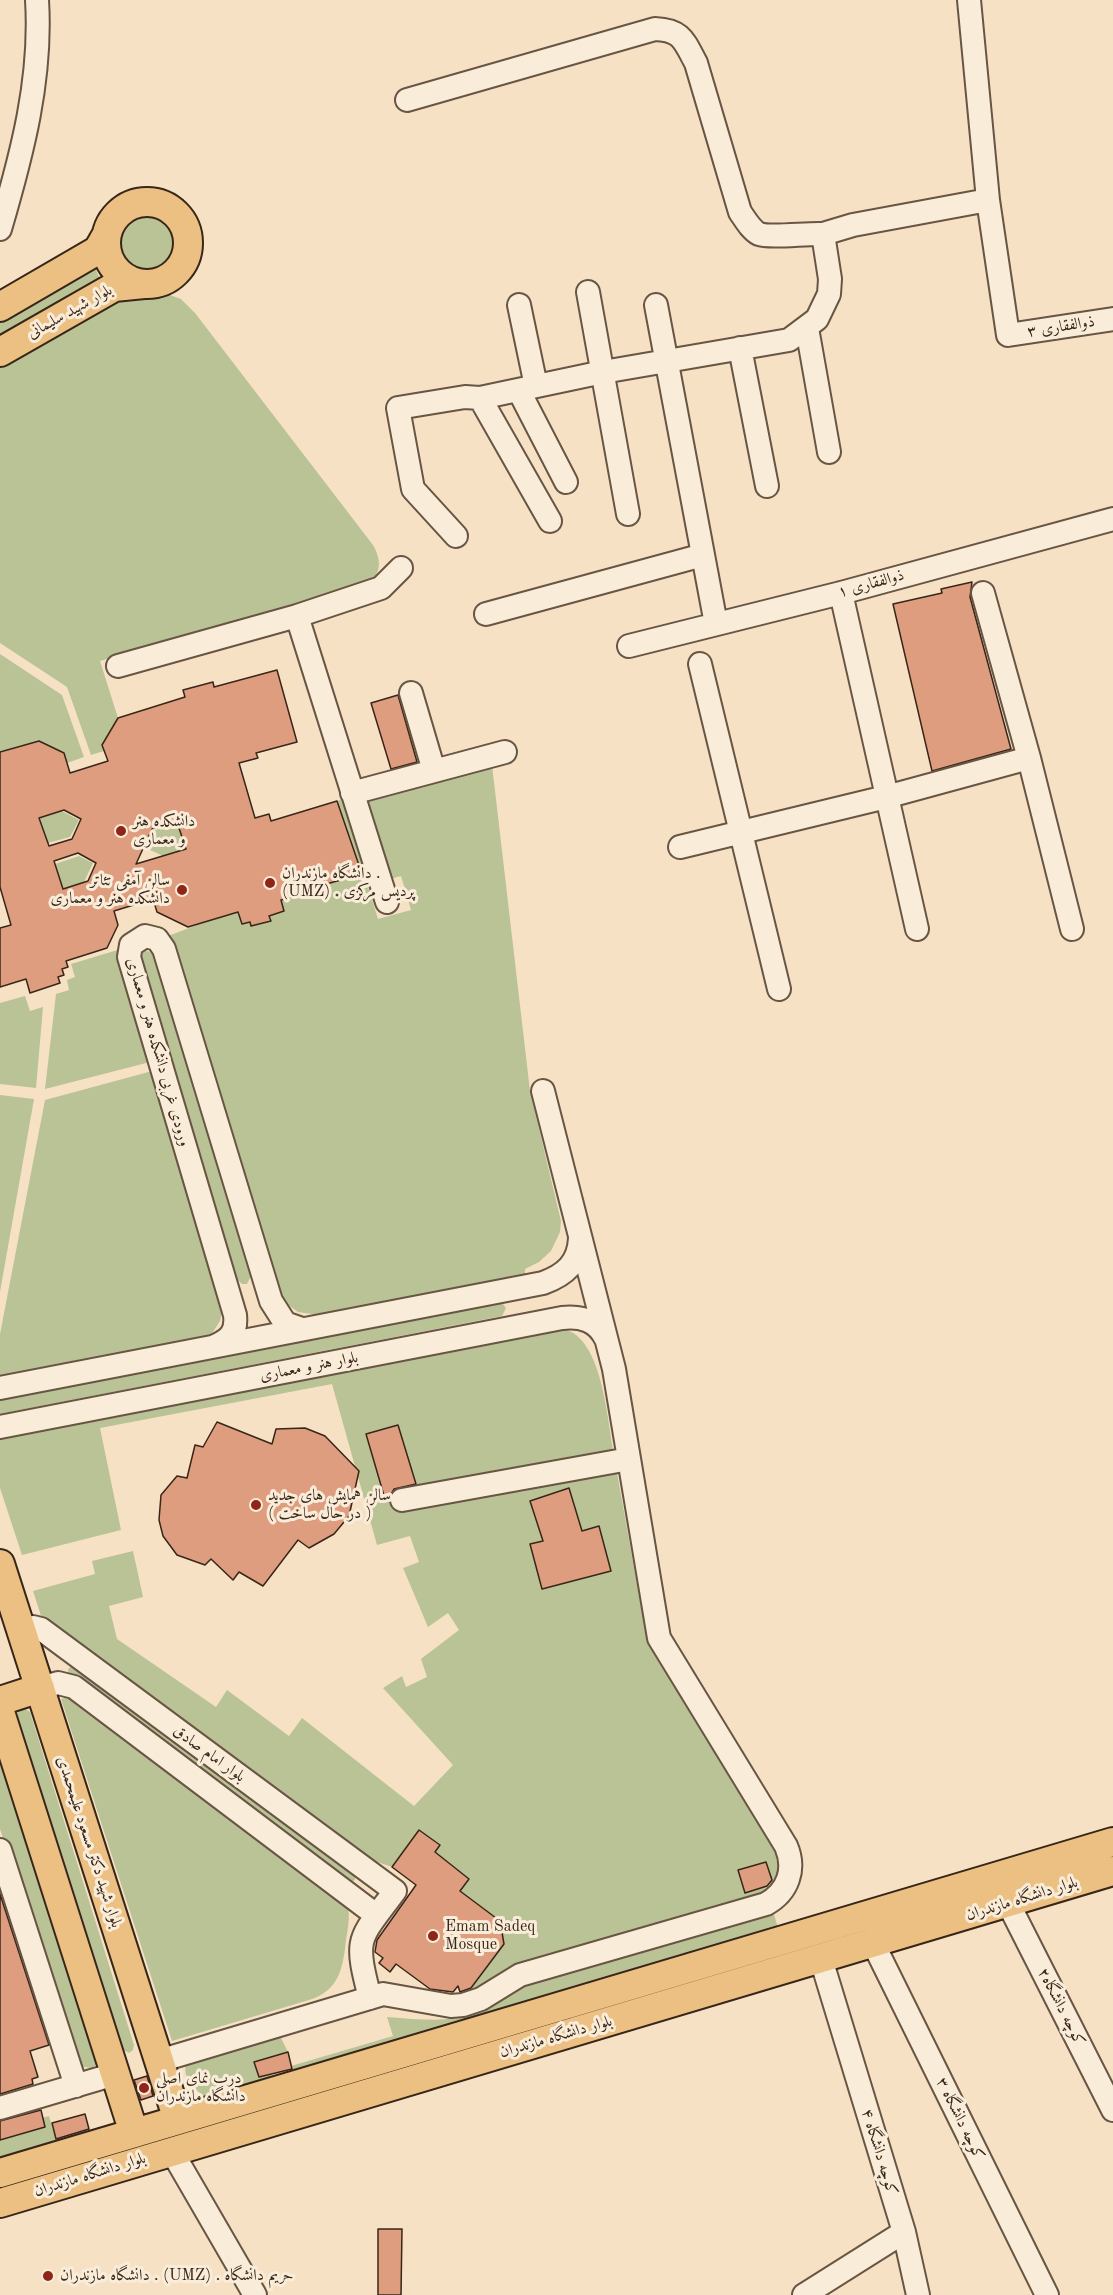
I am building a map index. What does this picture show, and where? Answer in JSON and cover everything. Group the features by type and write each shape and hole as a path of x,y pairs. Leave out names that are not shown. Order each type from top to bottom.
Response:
{"main road":[{"path":"0,307 98,250 118,214 140,202 159,204 179,218 187,235 184,260 168,278 144,284 126,279 113,266 106,248 106,236"},
{"name":"بلوار شهید سلیمانی","path":"0,352 114,287 144,284"},
{"name":"بلوار شهید دکتر مسعود علیمحمدی","path":"0,1564 10,1632 40,1688 178,2120"},
{"path":"0,1701 40,1688"},
{"path":"0,1712 134,2133"},
{"name":"بلوار دانشگاه مازندران","path":"0,2173 1113,1842"},
{"name":"بلوار دانشگاه مازندران","path":"0,2203 171,2150 829,1957 1113,1871"},
{"path":"829,1957 830,1926"},
{"path":"115,2074 159,2061"}],"street":[{"path":"0,229 32,108 38,24 37,0"},
{"path":"407,100 655,29 675,32 684,40 696,63 740,212 748,224 757,233 770,237 785,234 823,234 853,225 988,200 969,0"},
{"name":"ذوالفقاری ۳","path":"988,200 1008,335 1113,319"},
{"path":"456,536 413,489 398,408 465,397 480,398 603,372 789,340 817,319 829,294 823,234"},
{"path":"588,292 628,514"},
{"path":"519,305 527,388 566,482"},
{"path":"656,305 716,624"},
{"path":"807,328 829,452"},
{"path":"740,348 767,486"},
{"path":"480,398 550,521"},
{"name":"ذوالفقاری ۱","path":"629,646 841,593 1113,519"},
{"path":"486,614 703,555"},
{"path":"118,666 297,616 381,588 401,568"},
{"path":"841,593 916,929"},
{"path":"983,593 1029,758 1072,929"},
{"path":"297,616 387,902"},
{"path":"700,664 779,989"},
{"path":"411,693 434,771"},
{"path":"352,794 505,752"},
{"path":"680,847 886,797 1029,758"},
{"name":"ورودی غربی دانشکده هنر و معماری","path":"215,1346 232,1335 235,1315 129,957 131,945 146,936 157,939 164,949 271,1301 285,1323 302,1329"},
{"path":"159,2061 370,1998 392,1994 451,2006 468,2004 482,1999 520,1975 766,1904 781,1893 788,1882 791,1864 786,1846 659,1638 608,1342 543,1090"},
{"path":"0,1388 555,1279 570,1268 576,1258 579,1229"},
{"name":"بلوار هنر و معماری","path":"0,1426 562,1318 576,1317 588,1320 599,1328 608,1342"},
{"path":"402,1500 629,1459"},
{"name":"بلوار امام صادق","path":"10,1632 33,1627 41,1629 395,1891 376,1916 74,1687 58,1683 40,1688"},
{"path":"0,1850 76,2086"},
{"name":"کوچه دانشگاه۲","path":"1008,1903 1113,2110"},
{"path":"370,1998 360,1961 360,1944 376,1916"},
{"name":"کوچه دانشگاه ۳","path":"873,1943 1047,2295"},
{"name":"کوچه دانشگاه ۴","path":"829,1957 904,2232 918,2295"},
{"path":"0,2108 115,2074"},
{"path":"171,2150 255,2295"},
{"path":"804,2295 904,2232"}],"green space":[{"path":"141,215 153,215 163,219 171,227 175,243 171,259 163,267 153,271 141,271 131,267 123,259 119,249 119,237 123,227 131,219"},
{"path":"96,270 100,279 0,338 0,322 89,271"},
{"path":"156,290 181,299 195,313 373,545 379,563 373,579 362,586 100,661 118,718 104,751 91,755 67,687 0,643 0,362 110,301"},
{"path":"0,654 62,695 84,757 67,763 63,753 39,741 0,752"},
{"path":"492,765 530,1091 561,1221 560,1232 551,1251 539,1262 525,1269 525,1275 324,1316 298,1312 281,1300 168,936 221,916 223,889 232,914 238,912 242,923 250,922 251,926 270,921 269,916 281,900 299,895 294,880 325,885 362,874 337,801 346,798 375,884 368,887 378,919 411,910 401,876 390,879 365,801"},
{"path":"62,811 79,820 70,837 48,843 34,820"},
{"path":"178,825 193,847 163,856 146,848 155,830"},
{"path":"79,856 93,863 84,882 59,890 54,878 59,876 55,864"},
{"path":"121,949 154,1061 45,1089 56,994 69,990 67,980 75,977 71,964"},
{"path":"148,951 154,956 251,1276 247,1284 242,1284 237,1279 140,958 144,952"},
{"path":"25,996 30,1011 43,1007 36,1088 0,1084 0,1003"},
{"path":"156,1070 223,1306 220,1321 209,1338 0,1383 0,1334 45,1100"},
{"path":"0,1095 34,1099 0,1292"},
{"path":"502,1303 506,1308 502,1316 0,1414 0,1400"},
{"path":"564,1329 577,1336 587,1348 595,1364 601,1382 614,1454 519,1484 521,1492 616,1467 647,1640 779,1852 780,1881 763,1893 532,1961 486,1982 463,1999 504,1944 500,1921 460,1891 469,1879 445,1860 426,1865 440,1844 419,1830 392,1867 363,1857 43,1622 33,1591 95,1574 92,1561 133,1551 143,1597 109,1606 117,1639 216,1707 227,1690 289,1736 302,1718 414,1806 453,1765 383,1688 402,1676 406,1687 427,1677 421,1659 459,1630 448,1613 428,1627 403,1568 419,1562 410,1536 377,1545 332,1384 100,1428 121,1530 22,1555 0,1488 0,1439 19,1428"},
{"path":"73,1665 355,1873 355,1880 350,1883 69,1676 68,1669"},
{"path":"69,1697 348,1906 348,1923 341,1969 327,1991 309,2000 172,2041 61,1699"},
{"path":"24,1708 30,1712 134,2045 133,2050 129,2053 120,2048 17,1717 18,1711"},
{"path":"0,1735 99,2063 91,2068 79,2066 74,2059 0,1829"},
{"path":"773,1911 778,1928 293,2074 291,2066 393,2036 387,2017 427,2020 460,2018 475,2014 506,1998 524,1985"},
{"path":"280,2036 288,2052 255,2062 259,2077 271,2074 273,2080 208,2099 188,2080 186,2063"},
{"path":"49,2116 57,2144 0,2160 0,2130"}],"building":[{"path":"972,582 970,597 1011,749 932,771 893,604 942,593 941,589"},
{"path":"277,670 297,742 256,753 258,758 239,763 255,818 269,814 271,821 337,801 362,874 298,892 299,895 281,900 284,911 269,916 271,921 251,926 250,922 242,924 238,912 188,927 157,912 153,899 114,911 118,925 107,948 66,961 68,967 62,969 64,975 58,977 60,983 30,993 26,979 0,987 0,928 11,925 0,887 0,752 39,741 64,753 70,773 108,761 102,745 118,718 185,697 183,690 213,682 214,687","holes":["64,810 81,819 72,839 49,846 39,818","177,822 186,849 136,864 152,829","78,853 96,863 88,881 63,889 54,861"]},
{"path":"398,695 417,762 391,769 371,703"},
{"name":"سالن همایش های جدید ( در حال ساخت )","path":"217,1422 272,1444 276,1429 305,1428 325,1436 359,1471 349,1516 334,1534 309,1548 298,1540 263,1586 239,1572 233,1580 211,1559 205,1565 177,1555 163,1536 159,1520 161,1495 177,1476 187,1478 195,1445 203,1447"},
{"path":"398,1425 416,1484 394,1489 389,1498 385,1499 366,1434"},
{"path":"569,1488 582,1531 599,1526 611,1571 542,1589 530,1544 543,1541 530,1501"},
{"path":"419,1830 440,1845 435,1852 469,1879 460,1891 500,1921 504,1944 471,1988 460,1992 458,1986 453,1992 430,1989 396,1964 390,1972 379,1963 383,1958 375,1952 377,1940 416,1885 392,1867"},
{"path":"766,1862 772,1880 767,1886 745,1893 738,1870"},
{"path":"0,1894 49,2045 30,2051 38,2077 32,2079 33,2084 0,2094"},
{"path":"288,2052 292,2069 259,2077 254,2062"},
{"path":"147,2076 153,2096 141,2100 134,2080"},
{"path":"41,2110 45,2127 0,2140 0,2121"},
{"path":"85,2114 89,2129 56,2139 52,2123"},
{"path":"378,2229 402,2229 401,2295 378,2295"}],"place":[{"name":"دانشکده هنر و معماری","path":"121,831"},
{"name":"دانشگاه مازندران . (UMZ) . پردیس مرکزی","path":"270,883"},
{"name":"سالن آمفی تئاتر دانشکده هنر و معماری","path":"182,890"},
{"name":"سالن همایش های جدید ( در حال ساخت )","path":"256,1505"},
{"name":"Emam Sadeq Mosque","path":"433,1936"},
{"name":"درب نمای اصلی دانشگاه مازندران","path":"144,2088"},
{"name":"دانشگاه مازندران . (UMZ) . حریم دانشگاه","path":"48,2276"}]}
